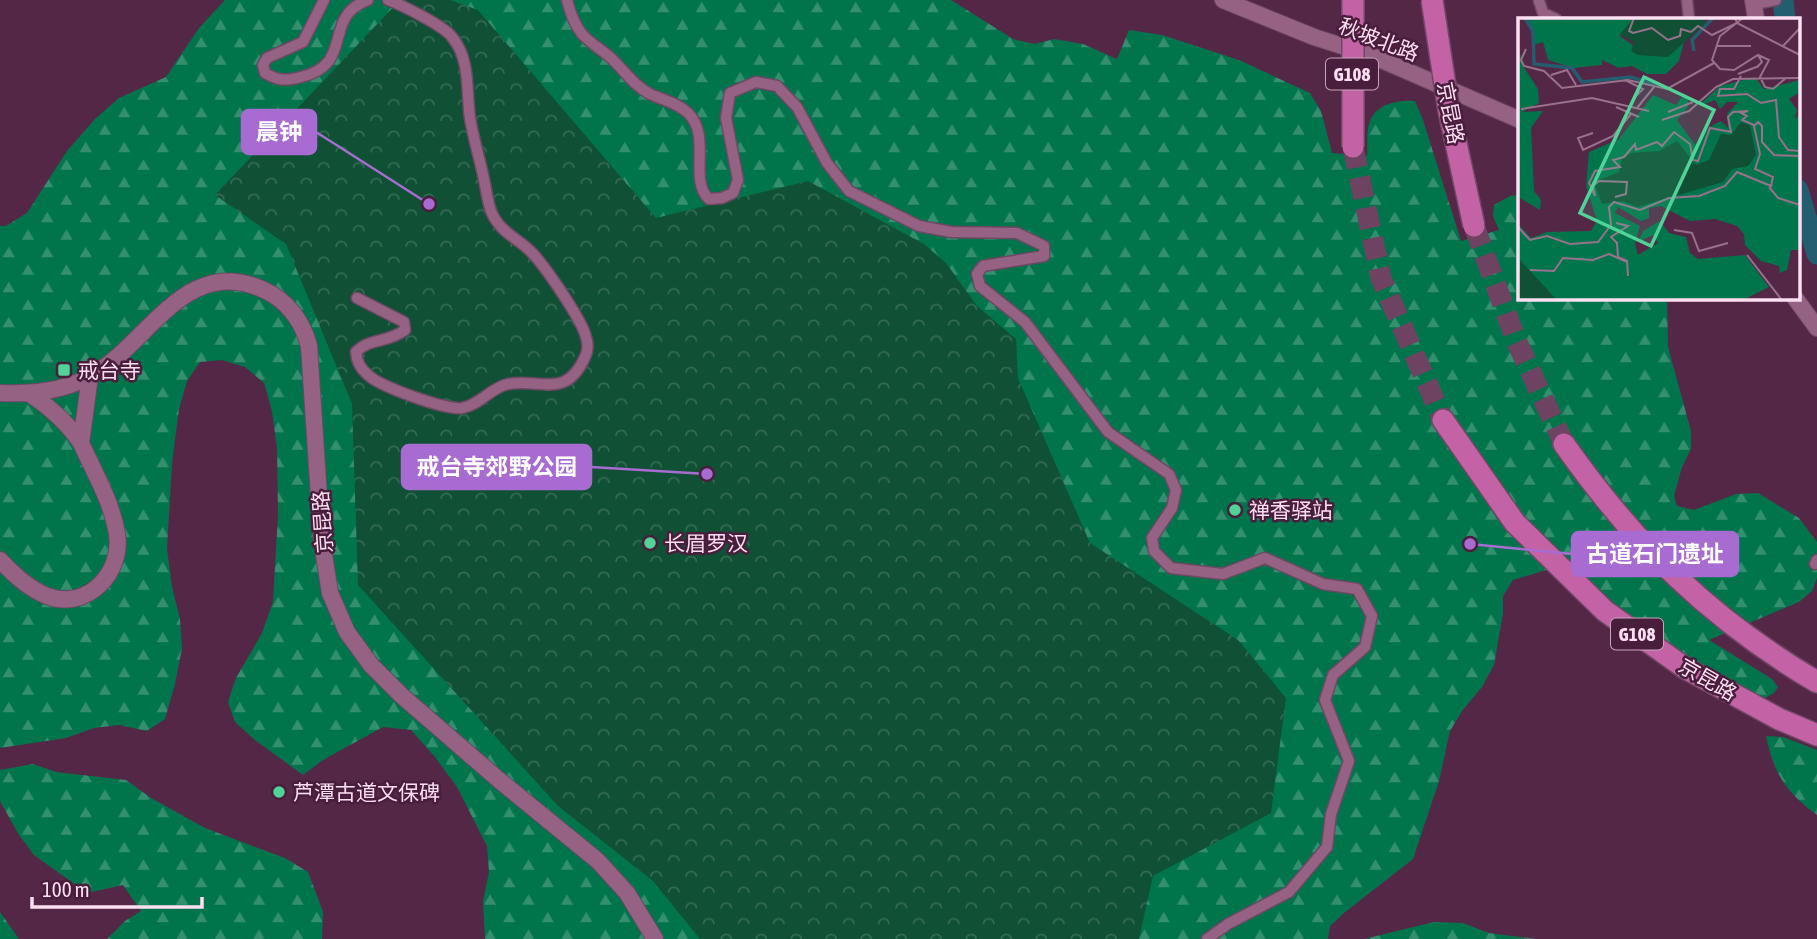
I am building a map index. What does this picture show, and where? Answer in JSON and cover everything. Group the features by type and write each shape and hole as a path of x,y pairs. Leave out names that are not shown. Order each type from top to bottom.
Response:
{"highway":[{"name":"G108","path":"1353,0 1353,147"},
{"name":"京昆路","path":"1432,0 1449,111 1474,226"},
{"name":"京昆路","path":"1443,420 1515,523 1605,611 1685,668 1779,719 1817,735"},
{"path":"1564,444 1635,535 1708,607 1778,659 1817,682"}],"main road":[{"name":"秋坡北路","path":"1223,0 1314,37 1370,55 1518,119"},
{"name":"京昆路","path":"0,393 30,394 57,390 90,376 163,312 196,289 216,282 233,281 267,290 282,300 295,314 306,333 309,346 322,542 330,593 346,632 371,665 402,696 598,861 627,893 655,939"},
{"path":"1796,299 1817,328"},
{"path":"81,443 90,376"},
{"path":"0,560 17,578 34,589 48,596 74,599 103,583 112,571 117,557 117,535 112,513 81,443 51,408 30,394"}],"street":[{"path":"324,0 303,42 267,58 263,65 265,73 276,80 289,80 315,74 327,66 334,56 335,44 345,17 358,4 368,0"},
{"path":"357,298 404,322 405,330 391,339 362,346 356,352 357,362 362,368 379,382 448,407 473,405 498,386 512,383 550,386 562,384 572,377 586,356 586,335 574,314 536,257 500,228 492,212 470,120 466,67 461,50 451,35 388,0"},
{"path":"567,0 583,35 634,82 649,93 690,114 701,147 701,187 709,199 722,198 733,193 738,180 726,117 730,93 756,82 777,86 797,107 827,163 849,191 919,226 952,232 1017,233 1044,246 1044,256 983,266 977,274 980,286 1025,322 1108,432 1169,474 1176,490 1172,508 1152,538 1154,551 1171,568 1223,574 1265,558 1323,584 1357,589 1373,616 1365,647 1333,675 1325,700 1349,761 1331,814 1327,847 1289,892 1228,924 1206,939"},
{"path":"1687,0 1689,18"},
{"path":"1754,8 1775,0"},
{"path":"1539,1 1543,13 1554,18"}],"green space":[{"path":"225,0 951,0 1013,39 1035,44 1054,39 1083,44 1117,59 1129,30 1162,35 1239,60 1310,93 1321,111 1332,153 1367,156 1368,129 1373,115 1389,104 1415,101 1461,241 1499,230 1493,216 1494,205 1510,196 1518,195 1518,299 1667,299 1668,347 1691,431 1691,449 1682,467 1674,496 1677,506 1694,510 1736,494 1758,493 1799,518 1817,542 1817,578 1812,591 1799,602 1709,640 1772,679 1778,687 1765,698 1710,674 1617,610 1582,573 1546,570 1513,580 1503,596 1503,613 1494,665 1482,687 1450,731 1439,781 1413,859 1330,926 1328,939 485,939 483,901 489,872 487,846 457,787 411,730 383,727 323,760 303,775 235,722 228,702 236,678 262,633 273,602 278,514 277,448 272,411 264,383 245,367 222,360 200,362 187,381 179,409 172,463 167,549 180,619 182,648 165,719 147,731 119,725 94,728 66,738 0,748 0,226 6,226 27,213 67,151 95,119 119,98 166,77 199,28"},
{"path":"400,0 450,0 478,10 656,218 808,181 924,244 946,263 977,306 1016,339 1018,378 1090,543 1238,640 1286,698 1271,813 1153,876 1139,939 700,939 653,881 558,806 358,585 352,404 286,244 215,195"},
{"path":"1766,736 1783,737 1817,750 1817,815 1789,790 1777,772"},
{"path":"33,764 56,772 126,780 151,798 205,828 285,858 308,872 323,912 322,939 107,939 125,921 141,911 123,885 87,893 34,855 0,801 0,770"},
{"path":"0,912 19,939 0,939"},
{"path":"1434,922 1463,923 1489,933 1537,939 1364,939"}],"waterway":[{"path":"1783,0 1785,18"},
{"path":"1800,197 1817,254"}],"tunnel":[{"path":"1353,147 1381,278 1443,420"},
{"path":"1474,226 1516,340 1564,444"}],"place":[{"name":"晨钟","path":"429,204"},
{"name":"戒台寺","path":"64,370"},
{"name":"戒台寺郊野公园","path":"707,474"},
{"name":"禅香驿站","path":"1235,510"},
{"name":"长眉罗汉","path":"650,543"},
{"name":"古道石门遗址","path":"1470,544"},
{"name":"芦潭古道文保碑","path":"279,792"}]}
